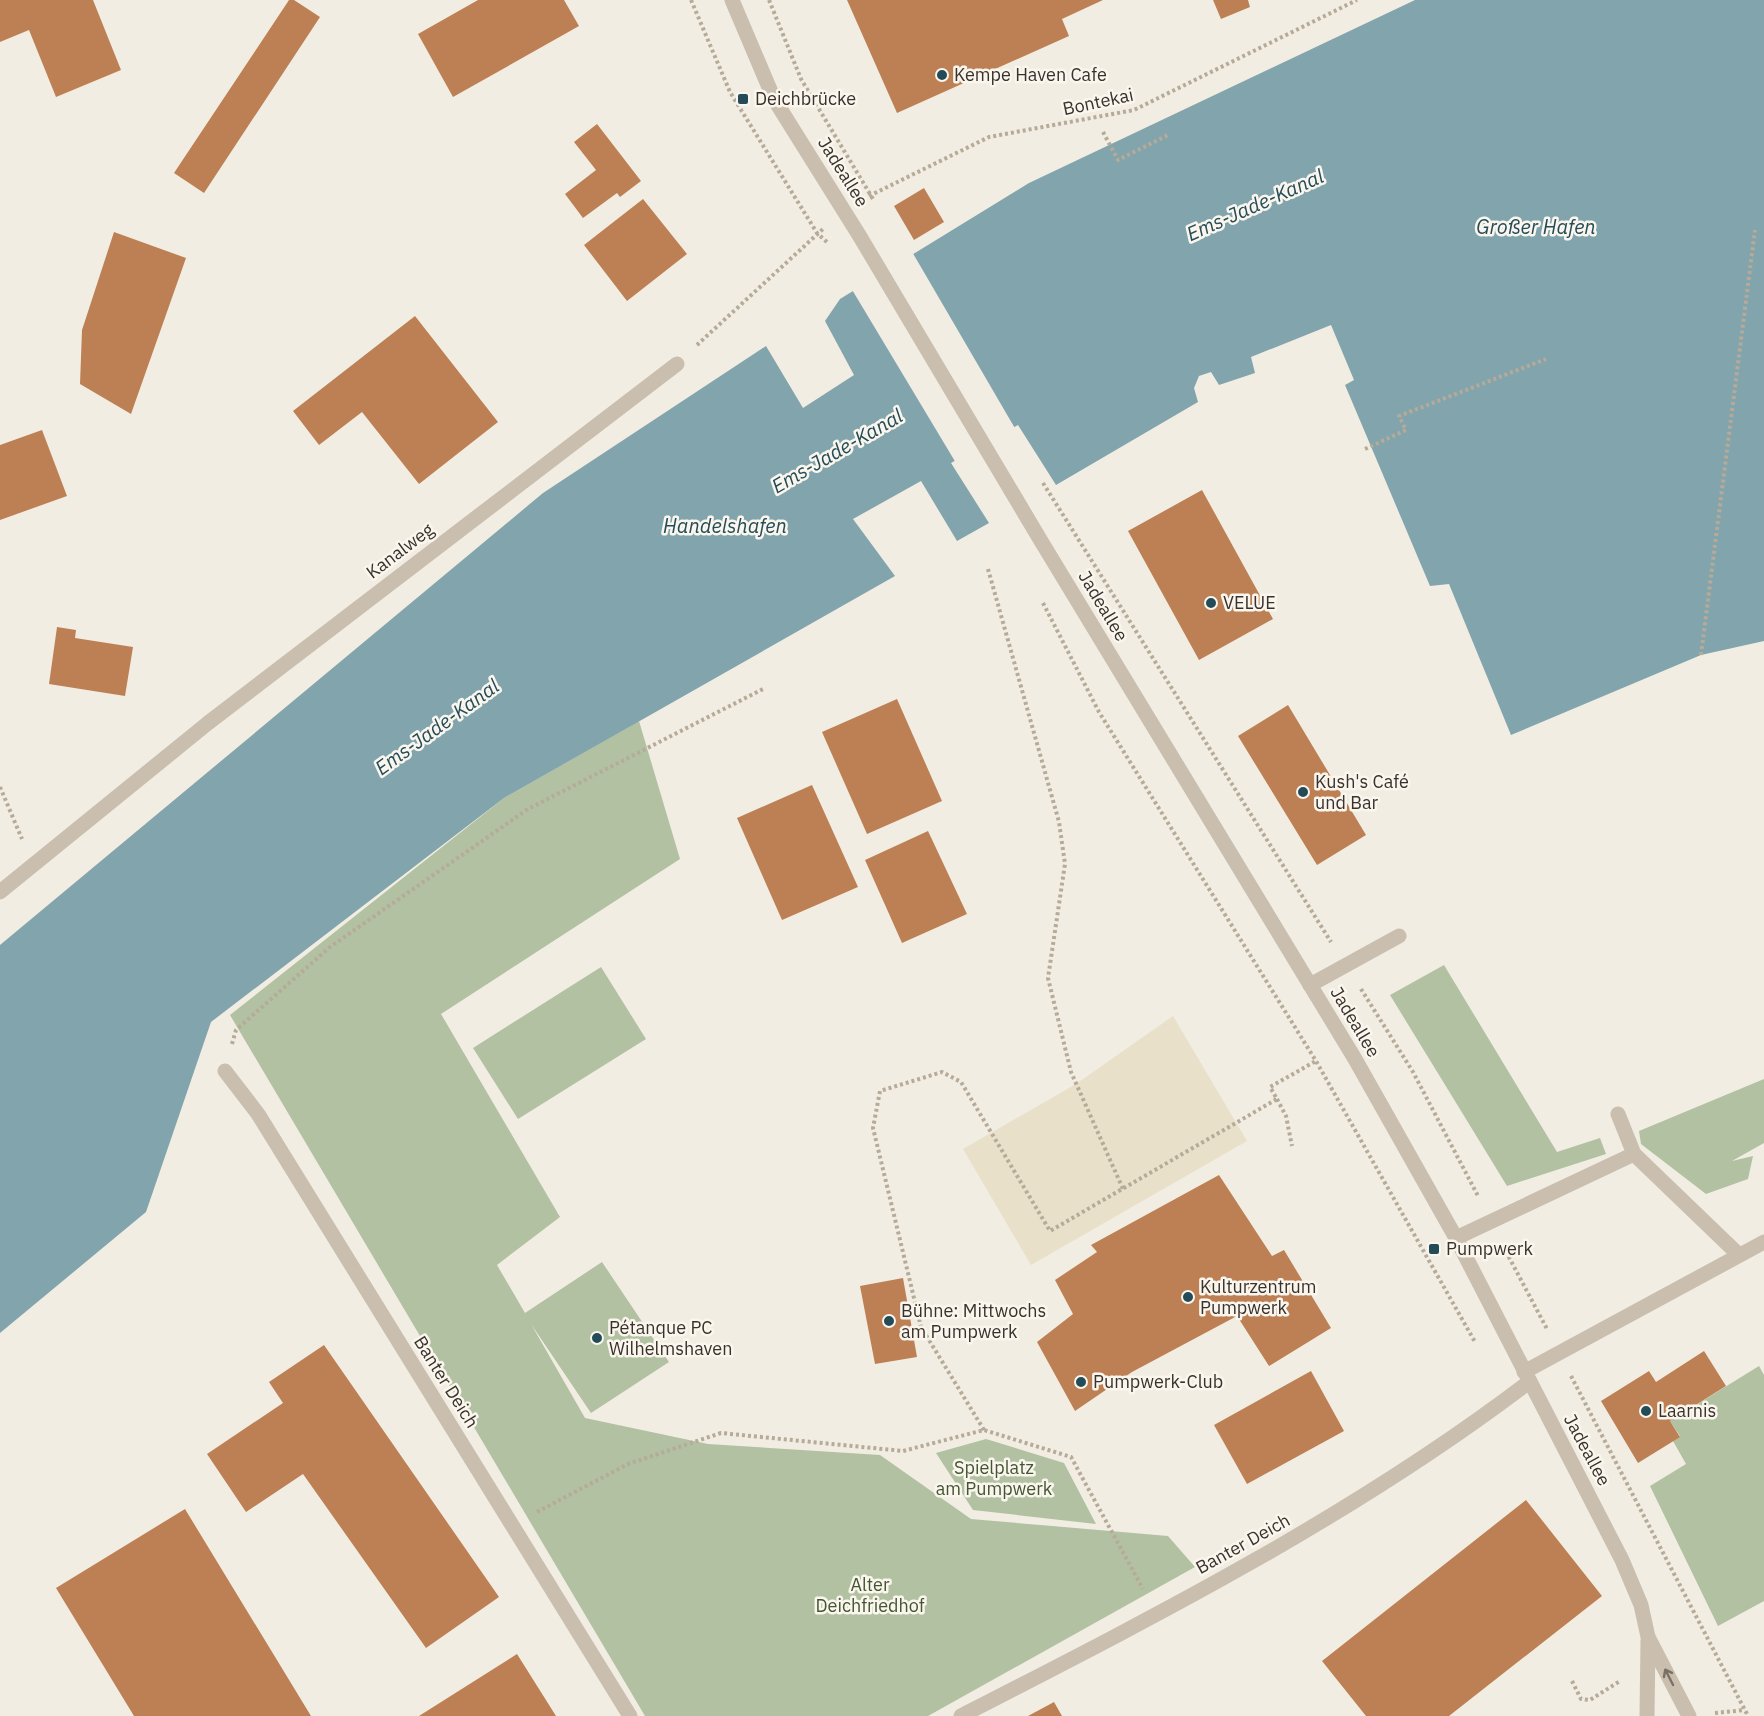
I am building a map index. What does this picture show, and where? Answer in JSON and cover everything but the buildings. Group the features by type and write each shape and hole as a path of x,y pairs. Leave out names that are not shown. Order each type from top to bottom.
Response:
{"street":[{"name":"Jadeallee","path":"732,0 774,99 859,235 1310,985 1456,1238 1622,1560 1641,1605 1648,1637 1647,1716"},
{"name":"Kanalweg","path":"0,892 208,723 677,364"},
{"path":"1310,985 1398,936"},
{"name":"Banter Deich","path":"225,1071 258,1114 630,1716"},
{"path":"1618,1114 1634,1154 1739,1255"},
{"path":"1456,1238 1634,1154"},
{"name":"Banter Deich","path":"961,1716 1157,1615 1332,1517 1559,1353 1764,1242"},
{"name":"Jadeallee","path":"1648,1637 1689,1716"}],"path":[{"path":"769,0 801,79 876,205"},
{"name":"Bontekai","path":"871,195 989,137 1134,110 1357,0"},
{"path":"1104,132 1118,160 1168,135"},
{"path":"1701,655 1755,230"},
{"path":"677,364 817,233"},
{"path":"1365,449 1406,430 1399,416 1546,359"},
{"path":"1040,478 1413,1072 1748,1716"},
{"path":"988,569 1059,822 1065,864 1048,978 1071,1072 1123,1189"},
{"path":"1039,596 1099,712 1316,1061 1478,1348"},
{"path":"225,1071 236,1030 330,947 528,809 765,688"},
{"path":"0,787 34,865"},
{"path":"1292,1146 1286,1116 1270,1087 1316,1061"},
{"path":"984,1430 921,1327 873,1128 880,1091 942,1072 961,1082 1050,1231 1277,1099"},
{"path":"512,1525 628,1464 721,1433 903,1451 984,1430 1071,1457 1157,1615"},
{"path":"1572,1681 1581,1699 1590,1700 1623,1679 1622,1688"}],"green space":[{"name":"Alter Deichfriedhof","path":"639,721 680,859 441,1014 560,1217 497,1265 525,1313 602,1262 669,1362 591,1413 531,1324 585,1418 708,1444 880,1455 971,1519 1168,1536 1195,1567 928,1716 645,1716 230,1015 504,798"},
{"path":"1444,965 1557,1152 1600,1138 1606,1154 1507,1186 1390,995"},
{"path":"601,967 646,1039 518,1119 473,1048"},
{"path":"1764,1079 1764,1143 1732,1161 1753,1156 1748,1179 1706,1194 1641,1144 1639,1131"},
{"path":"1759,1366 1764,1375 1764,1601 1718,1626 1650,1486 1686,1464 1673,1441 1680,1436 1670,1421"},
{"name":"Spielplatz am Pumpwerk","path":"986,1439 1064,1463 1096,1524 973,1510 936,1453"}],"shaded area":[{"path":"1173,1016 1247,1141 1031,1265 963,1149 1076,1084"}],"water":[{"path":"1415,0 1764,0 1764,641 1701,655 1511,735 1449,584 1430,586 1345,385 1354,380 1331,325 1251,357 1255,373 1219,385 1211,372 1199,376 1194,388 1198,402 1056,485 1018,425 951,463 989,523 957,541 921,481 853,519 895,576 504,798 211,1022 146,1212 0,1333 0,945 543,493 766,346 803,408 854,375 825,321 840,299 1029,183"}],"pier":[{"path":"911,250 1016,430 956,463 851,288"}],"place":[{"name":"Kempe Haven Cafe","path":"942,75"},
{"name":"Deichbrücke","path":"743,99"},
{"name":"VELUE","path":"1211,603"},
{"name":"Kush's Café und Bar","path":"1303,792"},
{"name":"Pumpwerk","path":"1434,1249"},
{"name":"Kulturzentrum Pumpwerk","path":"1188,1297"},
{"name":"Bühne: Mittwochs am Pumpwerk","path":"889,1321"},
{"name":"Pétanque PC Wilhelmshaven","path":"597,1338"},
{"name":"Pumpwerk-Club","path":"1081,1382"},
{"name":"Laarnis","path":"1646,1411"}],"water label":[{"name":"Ems-Jade-Kanal","path":"1255,205"},
{"name":"Großer Hafen","path":"1536,227"},
{"name":"Ems-Jade-Kanal","path":"837,451"},
{"name":"Handelshafen","path":"725,526"},
{"name":"Ems-Jade-Kanal","path":"437,727"}]}
